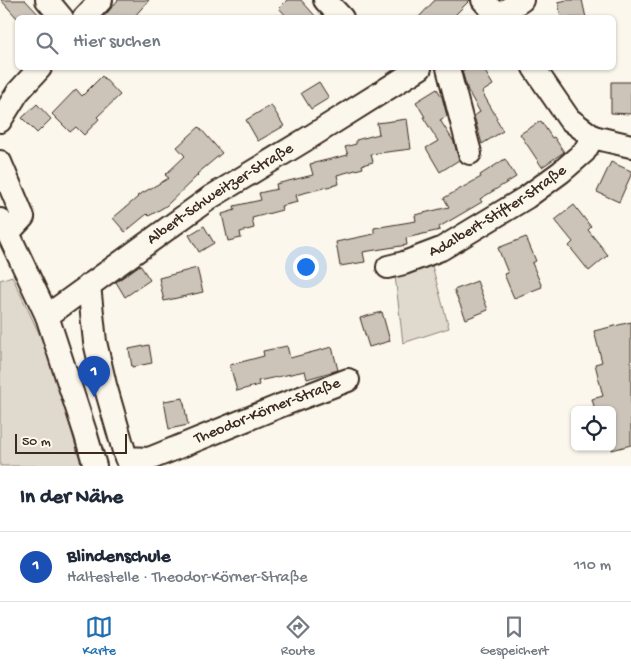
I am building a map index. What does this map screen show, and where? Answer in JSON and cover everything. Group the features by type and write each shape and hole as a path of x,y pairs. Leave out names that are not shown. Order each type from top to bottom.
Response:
{"street":[{"path":"47,0 60,15"},
{"path":"87,15 101,0"},
{"path":"325,0 339,15"},
{"path":"494,13 522,0"},
{"path":"0,121 18,92 38,70"},
{"path":"449,70 470,153"},
{"path":"535,70 569,119 593,137 631,146"},
{"name":"Albert-Schweitzer-Straße","path":"47,316 211,197 310,137 403,71"},
{"name":"Adalbert-Stifter-Straße","path":"388,267 441,249 527,197 562,172 584,152 593,137"},
{"path":"0,162 23,217 4,227 47,316 86,432 95,466"},
{"name":"Theodor-Körner-Straße","path":"89,285 95,342 126,458 149,459 348,380"}],"shaded area":[{"path":"431,262 449,328 403,343 395,276"},
{"path":"12,276 47,350 82,466 0,466 0,280"}],"building":[{"path":"1,0 25,0 39,15 15,15"},
{"path":"118,0 149,0 136,15 106,15"},
{"path":"287,0 301,0 314,15 285,15 279,8"},
{"path":"435,0 470,0 455,15 421,15"},
{"path":"582,0 585,15 560,15 558,2"},
{"path":"484,70 493,85 482,92 503,131 482,144 474,116 480,112 468,91 462,71"},
{"path":"102,76 120,95 97,117 99,119 84,135 76,127 70,132 52,114 76,89 82,96"},
{"path":"319,82 329,98 311,109 301,93"},
{"path":"611,82 631,82 631,114 611,113"},
{"path":"437,89 442,97 447,116 440,120 454,142 459,160 440,172 426,148 438,141 416,102"},
{"path":"37,104 51,119 37,133 22,118"},
{"path":"271,105 284,126 258,141 246,120"},
{"path":"407,119 411,149 371,154 373,162 362,165 363,168 337,175 339,184 296,195 298,202 281,206 282,210 252,218 254,228 240,232 241,238 228,241 222,214 235,210 234,206 261,200 259,193 277,189 276,184 313,175 310,164 348,155 345,147 356,144 356,140 379,134 377,123"},
{"path":"541,121 564,152 542,167 520,134"},
{"path":"199,127 222,153 197,174 166,206 149,216 147,214 125,232 113,218 137,196 169,178 165,175 185,156 177,147"},
{"path":"505,159 516,177 480,199 482,202 439,227 440,230 406,238 407,245 363,252 365,262 340,266 336,242 374,234 374,228 416,221 415,215 449,207 444,198 481,177 480,175"},
{"path":"611,162 631,171 619,202 597,192"},
{"path":"574,205 591,227 588,230 608,255 589,271 569,246 573,242 555,220"},
{"path":"204,226 214,243 199,252 189,235"},
{"path":"526,237 536,261 532,263 542,287 514,298 504,274 508,273 498,248"},
{"path":"140,265 150,280 125,297 116,282"},
{"path":"197,268 203,292 164,301 159,278"},
{"path":"477,281 488,310 466,319 454,290"},
{"path":"382,312 390,341 369,347 360,318"},
{"path":"631,322 631,445 616,449 616,406 594,406 592,399 603,396 595,364 602,362 594,331"},
{"path":"149,345 152,363 132,367 129,349"},
{"path":"287,346 290,358 332,347 338,370 307,379 305,371 258,381 259,385 237,391 230,365 264,356 263,351"},
{"path":"183,398 188,425 169,429 164,401"}],"place":[{"name":"Blindenschule","path":"94,397"}]}
